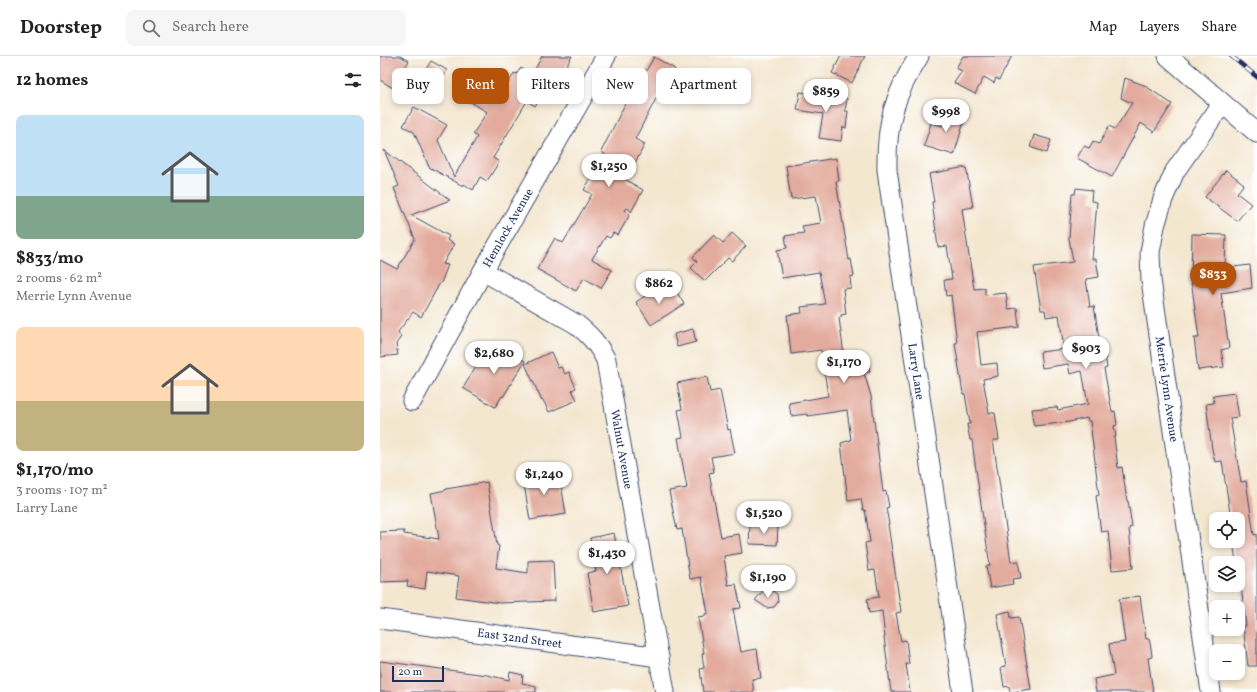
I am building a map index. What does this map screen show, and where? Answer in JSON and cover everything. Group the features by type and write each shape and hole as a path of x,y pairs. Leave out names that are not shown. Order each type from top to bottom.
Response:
{"street":[{"name":"Hemlock Avenue","path":"412,401 483,271 606,56"},
{"name":"Larry Lane","path":"919,56 907,75 896,98 890,122 887,146 887,170 963,692"},
{"path":"1168,56 1257,133"},
{"name":"Merrie Lynn Avenue","path":"1211,692 1151,280 1150,252 1155,226 1163,199 1175,171 1222,104"},
{"name":"Walnut Avenue","path":"483,271 576,324 599,346 606,360 665,692"},
{"name":"East 32nd Street","path":"380,619 658,657"}],"building":[{"path":"380,56 400,56 409,61 405,68 392,68 392,87 380,80"},
{"path":"542,56 572,56 565,68 536,68"},
{"path":"841,56 865,56 852,83 832,73"},
{"path":"963,56 1012,56 999,80 996,78 994,83 984,77 975,94 954,83 962,71 956,68"},
{"path":"654,57 673,68 656,68 656,99 635,139 645,144 626,180 643,190 631,212 628,208 625,210 629,216 618,235 613,233 610,238 606,236 592,259 612,270 601,288 584,278 576,291 537,269 555,238 563,243 592,194 584,190 605,154 601,152 625,104 648,104 648,68"},
{"path":"431,61 443,68 427,68"},
{"path":"444,68 447,70 444,75"},
{"path":"514,73 517,74 517,104 525,104 493,158 499,162 487,181 480,177 473,190 429,167 414,132 403,126 414,107 447,125 438,140 454,177 477,137 473,134 487,112 474,104 509,104 509,82"},
{"path":"1125,78 1144,85 1172,104 1154,132 1141,123 1112,177 1077,158 1084,146 1089,148 1093,141 1099,144 1109,126 1115,129 1132,103 1121,98"},
{"path":"800,92 847,99 845,111 848,111 846,128 843,127 841,141 819,138 823,114 797,110"},
{"path":"947,110 966,115 954,155 924,146 931,123 942,126"},
{"path":"1034,135 1051,140 1047,153 1030,147"},
{"path":"384,150 450,200 411,215 449,236 447,240 454,244 443,264 448,265 441,283 421,317 413,312 398,332 401,337 396,344 398,355 380,357 380,260 397,269 415,239 394,188 399,186"},
{"path":"836,158 839,181 836,181 849,260 851,259 854,276 850,277 851,288 843,289 846,314 841,315 839,318 844,355 849,354 850,357 867,355 870,372 864,373 871,396 883,492 886,491 889,507 886,508 901,612 896,613 901,641 906,640 909,664 906,664 910,692 891,692 882,611 869,613 867,599 879,597 875,570 869,571 865,543 870,542 865,510 863,510 861,499 848,501 841,443 851,440 847,410 808,416 807,414 791,416 789,403 828,396 821,350 791,354 787,315 802,313 801,307 825,304 819,272 782,278 777,250 787,248 785,236 804,233 802,226 821,223 816,196 791,199 786,166"},
{"path":"966,167 973,207 962,209 974,289 985,288 985,295 1006,293 1008,309 1017,308 1019,327 977,332 981,365 997,363 998,376 983,379 989,413 995,413 999,440 993,440 1011,562 1018,561 1021,578 1012,579 1013,584 990,588 986,566 990,566 972,440 970,440 967,424 970,424 965,394 963,394 955,343 957,343 951,295 946,296 944,280 952,279 947,246 938,247 932,202 934,202 929,174"},
{"path":"1226,170 1244,184 1237,193 1251,204 1237,221 1205,197"},
{"path":"1076,188 1092,190 1091,201 1097,202 1092,259 1096,259 1099,277 1086,279 1090,307 1094,306 1102,356 1105,355 1107,368 1104,369 1112,412 1115,411 1117,425 1114,426 1116,437 1114,437 1118,468 1122,467 1132,527 1129,528 1133,568 1112,570 1108,531 1101,532 1096,496 1099,495 1090,421 1088,421 1087,418 1069,422 1034,426 1032,416 1032,409 1057,407 1058,410 1088,404 1082,371 1070,374 1068,364 1042,368 1040,352 1064,349 1059,315 1046,317 1045,310 1041,310 1034,267 1073,262 1069,238 1072,194 1075,194"},
{"path":"732,233 746,246 732,261 728,258 705,281 691,268 697,262 693,257 714,235 723,243"},
{"path":"1192,234 1226,235 1225,268 1250,265 1252,288 1221,293 1229,348 1221,350 1224,367 1198,370 1194,338 1199,338 1191,280"},
{"path":"656,289 661,297 675,289 684,304 651,325 636,302"},
{"path":"693,329 696,342 677,347 674,334"},
{"path":"497,344 525,361 503,397 502,396 495,407 463,388 483,356 487,359"},
{"path":"551,352 558,368 561,367 565,374 569,372 576,388 572,390 577,400 549,412 543,400 542,401 525,364"},
{"path":"707,377 710,392 720,390 728,430 730,429 735,453 711,457 714,472 709,473 721,537 739,534 742,553 724,556 728,585 736,584 741,608 733,609 741,652 757,649 761,678 752,679 754,692 703,692 700,669 704,668 702,654 704,653 698,617 705,616 705,614 708,613 701,577 690,579 682,529 677,530 669,491 687,488 678,438 683,437 678,410 682,409 677,383"},
{"path":"1235,393 1239,417 1230,418 1241,482 1246,481 1254,535 1257,534 1257,666 1248,666 1244,636 1246,626 1245,600 1243,600 1242,592 1245,592 1245,556 1235,556 1234,548 1245,548 1245,512 1230,512 1222,461 1215,462 1206,404 1214,403 1213,396"},
{"path":"559,472 566,514 530,520 523,478"},
{"path":"487,482 497,545 499,546 496,568 528,573 528,561 553,560 555,601 500,603 456,597 459,576 427,571 425,589 407,586 408,581 380,582 380,532 404,531 404,534 439,539 431,493"},
{"path":"750,525 778,526 777,545 749,544"},
{"path":"614,533 628,606 594,612 587,573 596,571 590,538"},
{"path":"770,589 777,594 778,602 774,607 767,608 755,600 764,590"},
{"path":"1140,596 1146,639 1149,639 1151,648 1152,657 1148,658 1153,692 1096,692 1094,679 1114,675 1109,644 1125,642 1119,599"},
{"path":"1010,611 1011,618 1019,617 1031,689 1012,692 1010,692 1009,686 1004,687 1001,667 1006,666 997,614"},
{"path":"380,661 487,675 509,680 510,672 523,675 522,683 536,686 536,692 380,692"}],"railway":[{"path":"1231,56 1257,77"}]}
